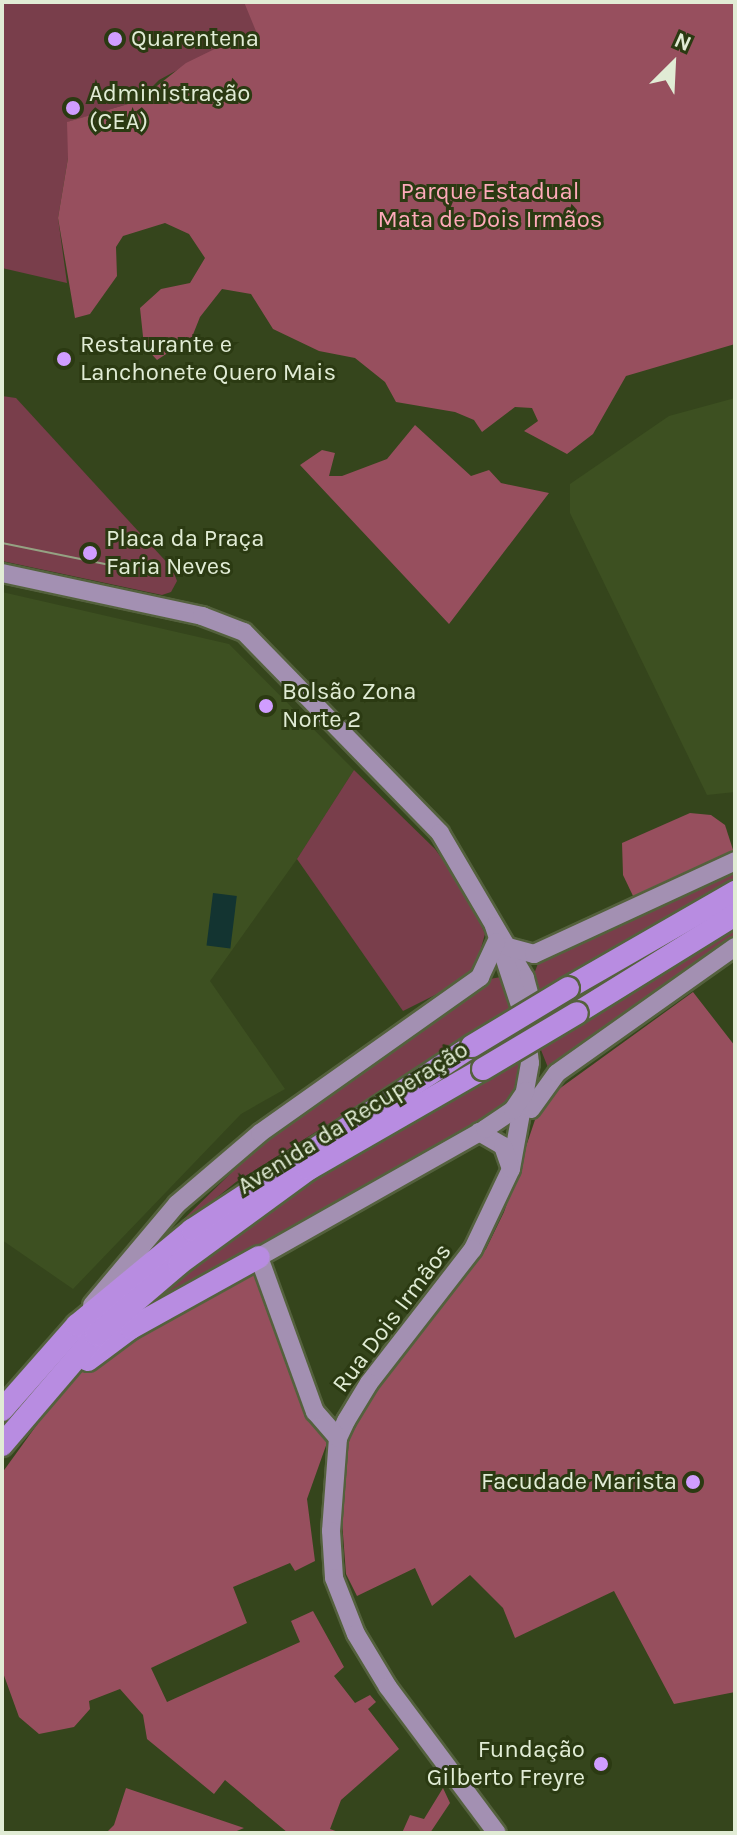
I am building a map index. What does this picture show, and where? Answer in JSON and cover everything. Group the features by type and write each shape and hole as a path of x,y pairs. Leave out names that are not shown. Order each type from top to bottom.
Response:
{"highway":[{"name":"Avenida da Recuperação","path":"2,1410 77,1325 192,1230 472,1046 735,892"},
{"name":"Avenida da Recuperação","path":"2,1445 45,1391 128,1305 245,1214 309,1169 577,1013 735,915"},
{"path":"45,1391 131,1328 259,1257"}],"main road":[{"name":"Rua Dois Irmãos","path":"2,573 202,616 244,632 440,833 500,938 517,977 533,1000 538,1063 527,1117 511,1169 473,1249 369,1383 338,1438 331,1531 342,1604 388,1687 497,1833"},
{"path":"480,977 494,971 517,977 536,953 735,861"},
{"path":"480,977 500,938 536,953"},
{"path":"538,1063 542,1074 557,1073 735,947"},
{"name":"Avenida da Recuperação","path":"77,1325 142,1242 205,1179 336,1077 480,977"},
{"name":"Rua Dois Irmãos","path":"517,977 527,1032 527,1117"},
{"name":"Rua Dois Irmãos","path":"527,1117 557,1073"},
{"path":"338,1438 315,1412 259,1257 479,1132 513,1110 529,1083"},
{"path":"479,1132 503,1146 511,1169"}],"shaded area":[{"path":"2,2 285,2 259,36 229,42 159,80 138,101 68,122 68,158 58,218 67,283 2,268"},
{"path":"2,396 16,398 172,568 177,581 171,592 162,595 2,561"},
{"path":"735,398 735,792 707,795 570,513 570,484 669,416"},
{"path":"2,592 229,644 354,770 297,859 210,981 285,1089 241,1114 73,1289 2,1240"},
{"path":"354,770 435,849 468,894 485,934 473,976 403,1011 297,859"},
{"path":"735,870 735,881 542,993 537,989 534,974 539,961"},
{"path":"735,925 735,936 549,1070 539,1045"},
{"path":"501,977 516,1006 236,1182 154,1248 267,1138 484,980"},
{"path":"526,1053 526,1088 491,1119 132,1317 145,1301 312,1177"}],"green space":[{"name":"Parque Estadual Mata de Dois Irmãos","path":"244,2 735,2 735,344 626,376 593,434 567,454 524,431 538,421 532,408 515,407 482,432 474,420 455,412 396,402 385,382 355,358 319,351 273,329 251,294 222,289 200,317 192,337 157,360 144,346 140,308 161,289 190,283 205,258 189,234 165,223 123,236 116,247 117,276 90,314 75,318 58,218 68,158 67,122 138,101 186,63 229,42 258,36"},
{"path":"415,425 471,476 489,470 501,483 549,493 449,624 300,465 322,450 335,453 329,476 342,476 387,459"},
{"path":"690,813 711,815 725,825 734,853 634,898 623,875 622,843"},
{"path":"693,992 735,1046 735,1692 674,1704 614,1591 515,1638 503,1608 470,1575 432,1606 415,1568 357,1596 346,1574 339,1481 351,1434 374,1394 486,1249 504,1212 541,1102"},
{"path":"256,1266 316,1426 328,1440 307,1499 315,1561 295,1571 290,1563 233,1587 247,1623 151,1668 167,1702 300,1642 291,1621 313,1611 344,1667 334,1676 355,1703 370,1695 376,1702 368,1709 399,1749 341,1800 330,1829 341,1833 288,1833 225,1780 214,1794 147,1739 143,1715 120,1689 89,1701 90,1709 74,1727 39,1734 19,1717 2,1670 2,1473 70,1379"},
{"path":"126,1788 244,1828 232,1833 106,1833 114,1825"},
{"path":"443,1788 450,1803 430,1833 402,1833 410,1815 424,1819"}],"water":[{"path":"213,893 237,896 230,949 207,946"}],"tram line":[{"path":"2,543 115,566"}],"place":[{"name":"Quarentena","path":"115,39"},
{"name":"Administração (CEA)","path":"73,108"},
{"name":"Restaurante e Lanchonete Quero Mais","path":"64,359"},
{"name":"Placa da Praça Faria Neves","path":"90,553"},
{"name":"Bolsão Zona Norte 2","path":"266,706"},
{"name":"Facudade Marista","path":"693,1482"},
{"name":"Fundação Gilberto Freyre","path":"601,1764"}]}
